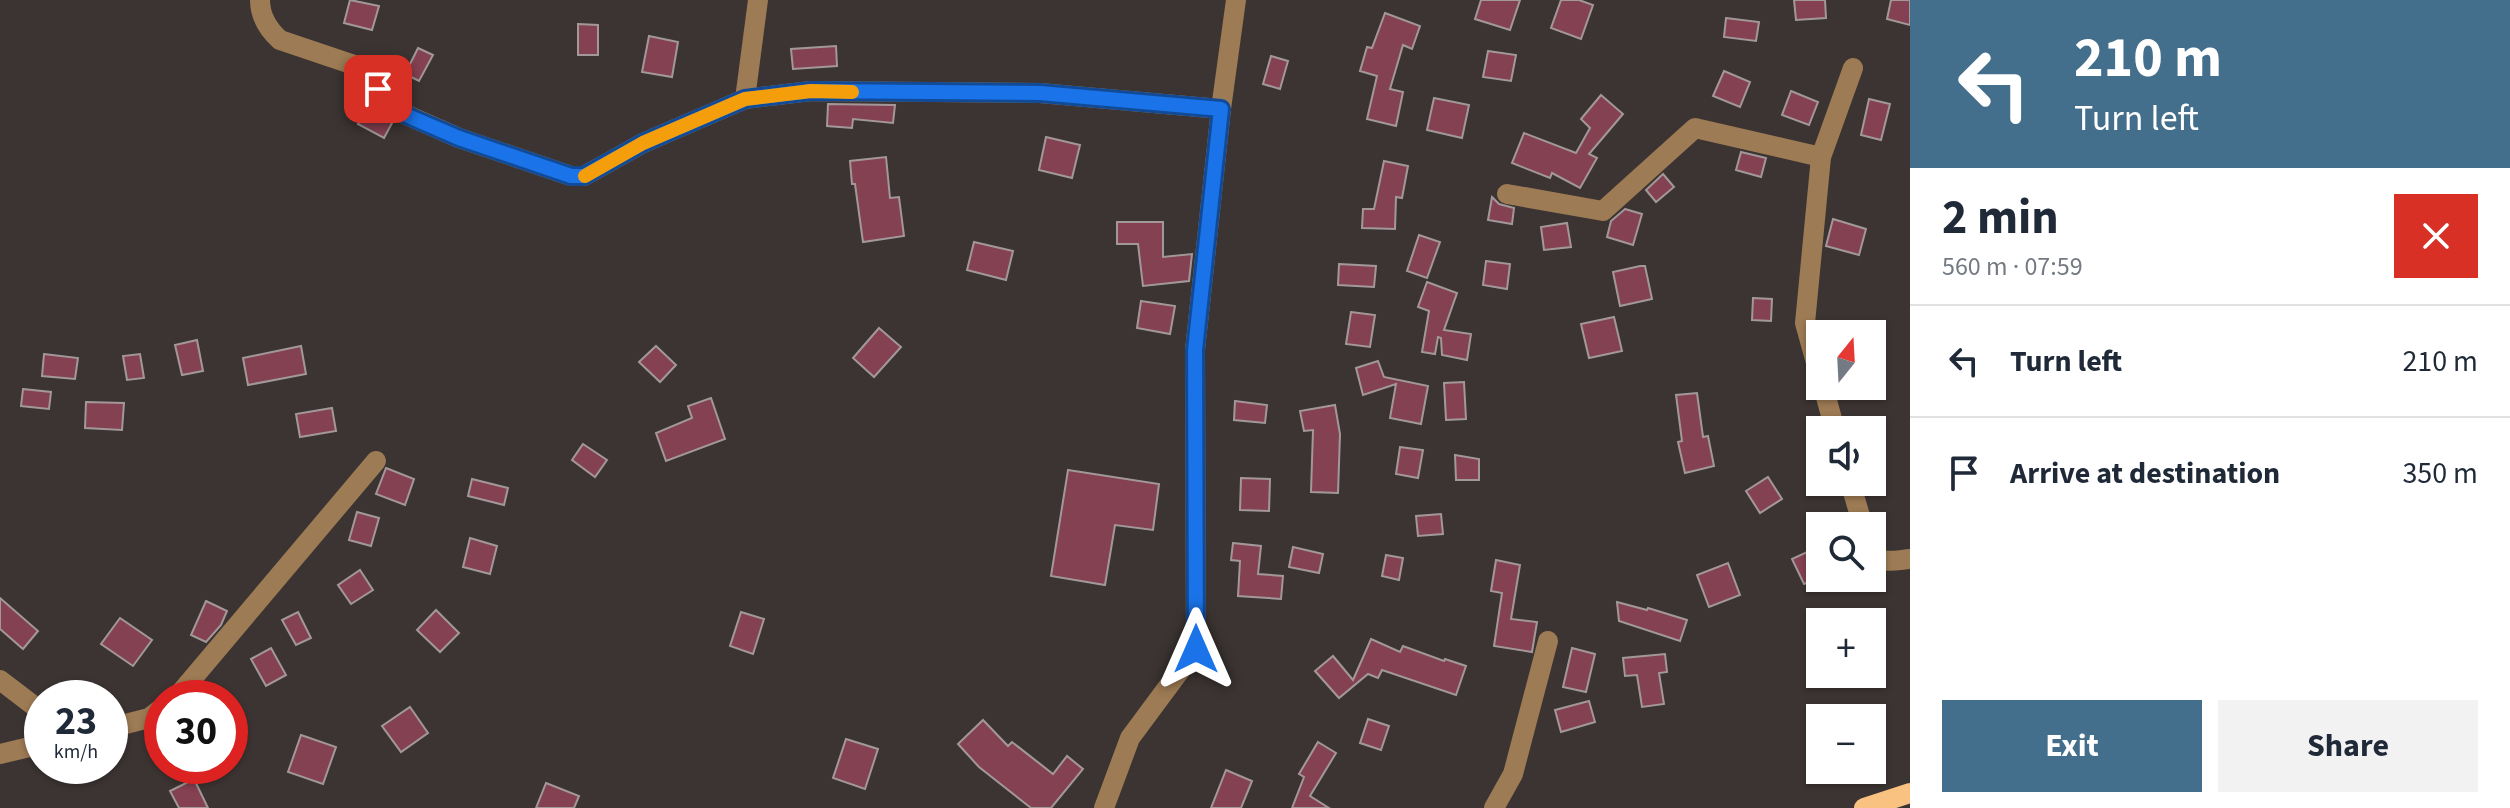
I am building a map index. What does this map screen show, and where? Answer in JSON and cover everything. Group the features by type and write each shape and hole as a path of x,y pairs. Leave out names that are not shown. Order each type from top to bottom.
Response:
{"main road":[{"path":"1864,808 1910,793"}],"street":[{"path":"260,0 270,31 280,40 363,68 393,109 459,138 571,176 584,176 643,143 745,99 811,91 1040,93 1221,109"},
{"path":"745,99 758,0"},
{"path":"1104,808 1130,738 1196,649 1195,350 1236,0"},
{"path":"1806,327 1821,157 1853,68"},
{"path":"1507,194 1603,211 1695,128 1821,157"},
{"path":"191,680 376,461"},
{"path":"1886,561 1910,559"},
{"path":"1494,808 1513,774 1548,641"},
{"path":"0,680 24,698"},
{"path":"0,754 24,748"}],"building":[{"path":"350,0 379,6 372,30 344,23"},
{"path":"1481,0 1520,0 1510,30 1475,19"},
{"path":"1561,0 1579,0 1593,5 1581,39 1551,28"},
{"path":"1794,0 1825,0 1826,18 1796,20"},
{"path":"1891,0 1910,0 1910,25 1887,19"},
{"path":"1385,13 1420,26 1412,49 1403,45 1390,89 1403,92 1396,126 1367,119 1377,76 1360,71 1367,47 1372,48"},
{"path":"1726,18 1759,22 1756,41 1724,37"},
{"path":"578,24 598,25 598,55 578,55"},
{"path":"649,36 678,42 672,77 642,72"},
{"path":"836,46 837,66 793,69 791,49"},
{"path":"418,48 433,55 419,81 405,74"},
{"path":"1488,51 1516,55 1511,81 1483,77"},
{"path":"1271,56 1288,61 1280,89 1263,84"},
{"path":"1724,71 1750,82 1740,107 1713,96"},
{"path":"1791,91 1818,102 1809,125 1782,115"},
{"path":"1601,95 1623,114 1589,154 1597,158 1580,188 1552,173 1550,178 1512,163 1524,133 1576,153 1590,128 1581,119"},
{"path":"1434,98 1469,105 1462,138 1427,130"},
{"path":"1869,99 1890,104 1881,140 1861,135"},
{"path":"371,101 382,117 392,123 384,138 358,124"},
{"path":"828,104 895,105 893,123 853,119 852,128 827,126"},
{"path":"1046,137 1080,145 1072,178 1039,170"},
{"path":"1741,152 1766,158 1761,177 1736,170"},
{"path":"886,157 890,198 899,197 904,236 863,242 850,161"},
{"path":"1384,161 1408,166 1402,198 1396,197 1395,229 1362,228 1363,209 1374,209"},
{"path":"1663,174 1674,187 1656,202 1646,190"},
{"path":"1492,197 1499,204 1514,208 1512,224 1488,220"},
{"path":"1625,209 1642,214 1633,245 1607,237 1611,221"},
{"path":"1833,219 1866,229 1859,255 1826,246"},
{"path":"1117,222 1163,222 1163,257 1192,254 1189,281 1143,286 1138,244 1117,244"},
{"path":"1567,223 1571,247 1544,250 1541,227"},
{"path":"1419,235 1440,242 1427,278 1407,271"},
{"path":"974,242 1013,251 1006,280 967,270"},
{"path":"1486,261 1510,264 1507,289 1483,285"},
{"path":"1339,264 1376,266 1374,287 1338,285"},
{"path":"1645,266 1652,299 1620,306 1613,272"},
{"path":"1427,282 1457,293 1444,330 1471,334 1467,360 1442,355 1441,338 1438,337 1435,354 1422,352 1429,311 1418,307"},
{"path":"1753,298 1772,299 1771,321 1752,320"},
{"path":"1141,301 1175,306 1170,334 1137,328"},
{"path":"1351,312 1375,315 1370,347 1346,344"},
{"path":"1614,317 1622,351 1589,358 1581,324"},
{"path":"879,328 901,347 874,377 853,358"},
{"path":"197,340 203,371 182,375 175,345"},
{"path":"301,346 306,374 248,385 243,358"},
{"path":"656,346 676,365 660,382 639,362"},
{"path":"44,354 78,358 75,379 42,376"},
{"path":"140,354 144,378 127,380 123,356"},
{"path":"1378,361 1384,377 1428,386 1421,424 1390,418 1396,384 1363,395 1356,368"},
{"path":"1464,382 1466,419 1446,420 1444,383"},
{"path":"23,389 51,392 49,409 21,406"},
{"path":"1697,393 1703,437 1708,436 1714,466 1685,473 1678,442 1682,441 1676,395"},
{"path":"711,398 725,439 666,461 656,433 692,418 688,406"},
{"path":"1235,401 1267,405 1265,423 1234,420"},
{"path":"86,402 124,403 122,430 85,428"},
{"path":"1335,405 1340,434 1338,493 1311,492 1313,430 1304,431 1300,411"},
{"path":"332,408 336,431 300,437 296,414"},
{"path":"583,444 607,460 595,477 572,460"},
{"path":"1400,447 1423,450 1418,478 1396,474"},
{"path":"1455,455 1479,459 1479,480 1456,480"},
{"path":"386,468 414,479 405,505 376,494"},
{"path":"1068,470 1159,484 1153,530 1115,525 1105,585 1051,576"},
{"path":"1768,477 1782,499 1760,513 1746,491"},
{"path":"1241,478 1270,479 1269,511 1240,510"},
{"path":"472,479 508,488 504,505 468,496"},
{"path":"357,512 379,518 371,546 349,540"},
{"path":"1441,514 1443,534 1418,536 1416,516"},
{"path":"470,538 497,546 490,574 463,567"},
{"path":"1233,543 1261,546 1258,574 1283,576 1281,599 1238,596 1240,561 1231,560"},
{"path":"1293,547 1323,554 1319,573 1289,567"},
{"path":"1806,552 1806,583 1804,584 1792,559"},
{"path":"1386,555 1403,558 1399,580 1382,576"},
{"path":"1496,560 1520,565 1511,619 1537,622 1532,652 1494,646 1502,593 1491,591"},
{"path":"1728,563 1740,595 1709,607 1697,575"},
{"path":"360,570 373,590 351,604 338,585"},
{"path":"0,598 38,631 23,649 0,629"},
{"path":"206,601 227,611 221,625 206,642 191,635"},
{"path":"1617,602 1687,620 1680,641 1619,621"},
{"path":"436,610 459,633 440,652 417,630"},
{"path":"298,612 311,638 296,645 282,620"},
{"path":"741,612 764,619 753,654 730,646"},
{"path":"120,618 152,640 133,666 101,644"},
{"path":"1371,639 1400,652 1403,646 1466,666 1456,695 1382,670 1378,678 1368,674 1339,698 1315,671 1333,656 1353,680"},
{"path":"271,648 286,675 266,686 251,659"},
{"path":"1572,648 1595,654 1586,692 1563,687"},
{"path":"1665,654 1667,672 1659,673 1664,704 1642,707 1637,675 1625,676 1623,658"},
{"path":"1589,701 1595,722 1561,732 1555,710"},
{"path":"410,707 428,733 401,752 382,726"},
{"path":"1368,719 1389,726 1381,750 1360,743"},
{"path":"983,720 1008,746 1012,742 1053,774 1067,756 1083,769 1051,808 1031,808 979,767 958,744"},
{"path":"301,735 336,747 323,784 288,772"},
{"path":"846,739 878,749 865,789 833,778"},
{"path":"1318,742 1336,753 1310,796 1329,808 1292,808 1304,777 1299,774"},
{"path":"1226,770 1252,781 1241,808 1211,808"},
{"path":"546,783 579,796 574,808 536,808"},
{"path":"184,784 196,784 208,808 179,808 170,791"}],"slow traffic":[{"path":"585,176 643,143 745,99 811,91 852,92"}],"route":[{"path":"378,89 393,109 415,119 459,138 571,176 584,176 643,143 745,99 811,91 1040,93 1221,109 1195,350 1196,649"}]}
